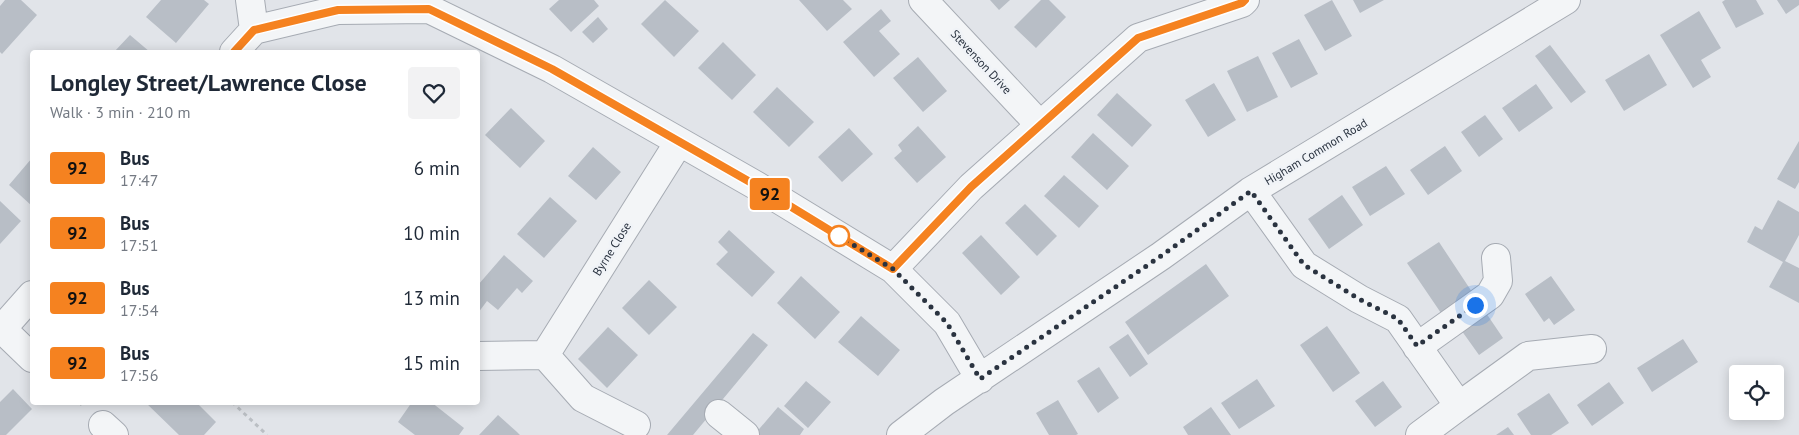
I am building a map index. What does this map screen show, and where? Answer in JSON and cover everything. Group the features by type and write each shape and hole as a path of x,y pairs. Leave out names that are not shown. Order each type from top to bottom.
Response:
{"street":[{"path":"250,0 254,30"},
{"name":"Stevenson Drive","path":"922,0 1040,124"},
{"path":"893,269 971,187 1138,38 1242,3 1245,0"},
{"name":"Higham Common Road","path":"901,435 944,402 1161,256 1251,191 1566,0"},
{"path":"236,50 254,30 338,10 433,5 552,69 757,186 893,269 947,323 980,379"},
{"name":"Byrne Close","path":"545,355 679,142"},
{"path":"1251,191 1304,265 1359,299 1398,319 1458,406"},
{"path":"1417,346 1490,295 1498,281 1496,258"},
{"path":"30,297 1,330 30,356"},
{"path":"1420,435 1528,356 1592,349"},
{"path":"480,356 545,355 583,398 636,425"},
{"path":"719,414 745,435"}],"path":[{"path":"235,405 267,435"}],"building":[{"path":"5,0 21,0 37,15 2,54 0,52 0,6"},
{"path":"161,0 204,0 209,4 176,43 146,17"},
{"path":"559,0 594,0 599,6 571,32 549,9"},
{"path":"665,0 699,31 674,57 641,24"},
{"path":"799,0 843,0 852,9 827,31"},
{"path":"990,0 1010,0 999,10"},
{"path":"1041,0 1049,0 1066,17 1036,48 1014,27"},
{"path":"1332,0 1352,36 1325,51 1304,15"},
{"path":"1353,0 1384,0 1360,13"},
{"path":"1725,0 1756,0 1764,14 1736,28 1722,2"},
{"path":"1777,0 1799,0 1799,5 1786,14"},
{"path":"881,9 891,21 879,31 900,54 874,77 843,42"},
{"path":"1699,11 1721,48 1701,60 1711,77 1693,88 1660,35"},
{"path":"598,17 608,29 593,43 582,32"},
{"path":"130,35 148,50 116,50"},
{"path":"1299,39 1318,74 1291,88 1272,53"},
{"path":"723,42 756,75 732,100 698,68"},
{"path":"1550,45 1586,92 1571,103 1535,56"},
{"path":"1649,54 1667,85 1624,111 1605,80"},
{"path":"1258,56 1278,97 1247,112 1227,71"},
{"path":"918,57 947,91 923,112 893,78"},
{"path":"1214,83 1236,120 1208,137 1185,100"},
{"path":"1536,84 1553,108 1519,132 1502,108"},
{"path":"777,87 814,122 789,147 753,112"},
{"path":"1117,93 1152,125 1132,147 1097,115"},
{"path":"511,108 545,141 520,168 485,135"},
{"path":"1485,115 1503,139 1479,157 1461,132"},
{"path":"918,126 946,157 917,183 894,158 902,151 898,145"},
{"path":"849,128 873,154 842,182 818,157"},
{"path":"1093,133 1129,166 1107,190 1071,157"},
{"path":"1799,141 1799,182 1795,189 1777,179"},
{"path":"1445,146 1462,171 1428,195 1410,170"},
{"path":"593,147 621,172 596,200 568,176"},
{"path":"30,160 30,204 9,185"},
{"path":"1386,166 1405,194 1370,216 1352,187"},
{"path":"1064,175 1099,206 1079,228 1044,196"},
{"path":"1342,195 1363,225 1329,249 1308,219"},
{"path":"550,197 577,221 544,258 517,234"},
{"path":"1778,200 1799,212 1799,235 1785,261 1799,268 1799,303 1769,287 1783,262 1747,242 1755,226 1762,230"},
{"path":"0,201 21,221 0,244"},
{"path":"1025,204 1057,236 1037,256 1005,223"},
{"path":"729,230 775,272 752,297 716,264 728,252 718,242"},
{"path":"981,235 1020,277 1001,295 962,253"},
{"path":"1439,242 1474,295 1443,316 1407,263"},
{"path":"504,255 533,281 522,293 517,288 498,310 487,301 480,310 480,283"},
{"path":"1206,264 1229,296 1148,355 1125,322"},
{"path":"801,276 840,312 815,339 777,303"},
{"path":"1551,276 1575,310 1554,325 1549,318 1544,322 1525,294"},
{"path":"649,280 677,307 649,335 622,308"},
{"path":"1484,310 1503,338 1479,355 1459,327"},
{"path":"861,316 900,350 878,376 838,342"},
{"path":"1327,326 1360,373 1333,392 1300,345"},
{"path":"608,327 638,355 607,388 578,359"},
{"path":"753,333 768,345 693,435 667,435"},
{"path":"1128,334 1148,364 1130,377 1109,347"},
{"path":"1683,339 1698,362 1652,392 1637,368"},
{"path":"1099,367 1119,398 1098,413 1077,381"},
{"path":"1257,379 1275,406 1239,429 1221,403"},
{"path":"806,381 831,402 808,428 784,406"},
{"path":"1383,381 1402,407 1375,427 1355,401"},
{"path":"1609,382 1624,403 1592,426 1577,405"},
{"path":"13,389 32,409 6,435 0,435 0,402"},
{"path":"1549,393 1569,423 1551,435 1531,435 1517,414"},
{"path":"1058,400 1078,434 1049,435 1036,413"},
{"path":"148,405 199,405 216,422 204,435 179,435"},
{"path":"410,405 435,405 464,428 459,435 415,435 398,422"},
{"path":"778,407 804,429 800,435 754,435"},
{"path":"1211,407 1231,435 1188,435 1183,427"},
{"path":"498,415 517,432 520,435 479,435"},
{"path":"1508,427 1514,435 1496,435"}],"bus line":[{"name":"92","path":"236,50 254,30 338,10 429,9 552,69 757,186 893,269 971,187 1138,38 1242,3 1245,0"}],"route":[{"path":"839,236 893,269 947,323 980,379 1161,256 1251,191 1304,265 1359,299 1398,319 1417,346 1475,305"}]}
